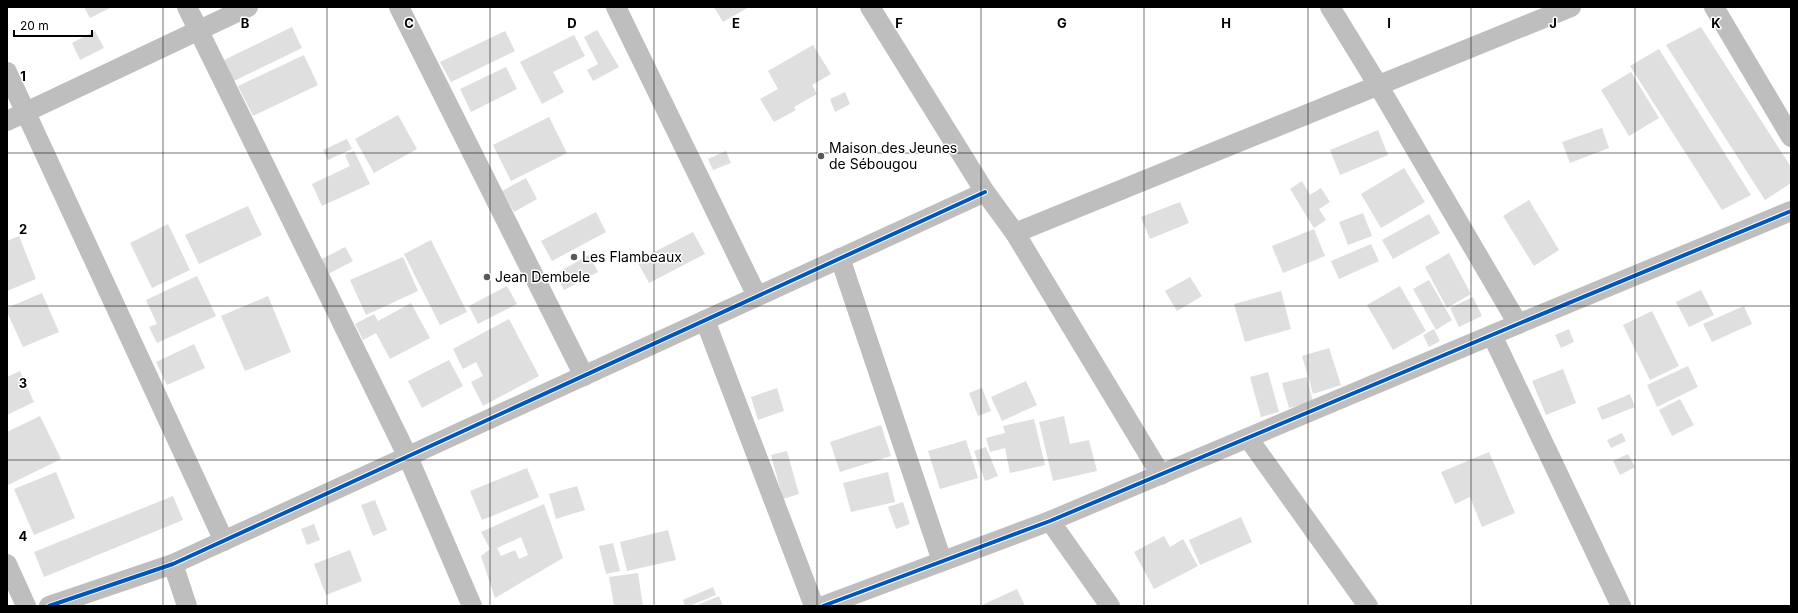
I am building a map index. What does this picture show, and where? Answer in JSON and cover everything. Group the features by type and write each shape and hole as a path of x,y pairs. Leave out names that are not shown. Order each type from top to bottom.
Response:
{"street":[{"path":"187,7 408,457 472,606"},
{"path":"7,121 248,7"},
{"path":"399,7 584,376"},
{"path":"616,7 757,296"},
{"path":"870,7 985,192 1015,233 1161,474"},
{"path":"1330,7 1378,85 1518,324"},
{"path":"1015,233 1571,7"},
{"path":"1714,7 1791,137"},
{"path":"7,72 224,541"},
{"path":"49,606 172,564 224,541 985,192"},
{"path":"823,606 1050,521 1791,211"},
{"path":"840,258 942,561"},
{"path":"706,320 814,606"},
{"path":"1492,335 1620,606"},
{"path":"1248,438 1368,606"},
{"path":"1050,521 1110,606"},
{"path":"7,564 26,606"},
{"path":"172,564 187,606"}],"building":[{"path":"84,7 112,7 90,18"},
{"path":"714,7 749,7 723,22"},
{"path":"292,27 302,48 234,81 224,60"},
{"path":"1701,27 1791,167 1791,183 1765,200 1666,45"},
{"path":"597,30 619,67 593,81 587,70 598,64 584,37"},
{"path":"95,31 104,48 80,60 72,43"},
{"path":"505,31 515,51 451,82 440,62"},
{"path":"574,35 585,56 553,72 564,92 542,104 520,62"},
{"path":"813,45 831,74 812,85 817,94 794,107 796,110 774,122 760,99 778,89 768,71"},
{"path":"1659,49 1751,195 1722,210 1630,66"},
{"path":"304,55 318,85 253,116 238,86"},
{"path":"506,67 517,89 471,112 460,89"},
{"path":"1631,72 1659,118 1629,136 1601,90"},
{"path":"845,92 850,104 835,112 830,99"},
{"path":"398,115 417,149 374,173 355,139"},
{"path":"549,117 567,153 511,181 493,145"},
{"path":"1602,128 1609,148 1570,163 1562,142"},
{"path":"1378,130 1388,155 1340,175 1330,150"},
{"path":"347,139 352,149 328,160 323,150"},
{"path":"354,151 370,184 322,206 312,184 350,166 345,155"},
{"path":"726,151 731,163 713,170 708,159"},
{"path":"1404,168 1425,202 1381,228 1361,194"},
{"path":"526,178 537,199 514,212 502,191"},
{"path":"1302,181 1310,195 1321,188 1330,202 1319,209 1326,220 1314,228 1290,189"},
{"path":"1529,200 1559,250 1534,266 1503,216"},
{"path":"1180,202 1189,223 1150,239 1141,217"},
{"path":"248,206 262,235 199,264 185,235"},
{"path":"596,212 606,232 552,261 541,241"},
{"path":"1363,213 1372,236 1348,245 1339,222"},
{"path":"1429,214 1440,233 1393,259 1382,240"},
{"path":"168,224 190,270 152,288 130,243"},
{"path":"1314,229 1325,256 1283,273 1272,246"},
{"path":"693,232 705,254 649,283 637,261"},
{"path":"19,236 36,279 7,291 7,241"},
{"path":"431,240 467,312 440,325 404,254"},
{"path":"1371,244 1379,261 1339,279 1331,261"},
{"path":"345,247 353,261 328,274 320,260"},
{"path":"1449,253 1471,294 1447,308 1425,267"},
{"path":"589,255 598,272 564,290 555,274"},
{"path":"403,257 418,291 366,315 350,280"},
{"path":"197,276 216,316 157,343 149,327 157,324 146,300"},
{"path":"1190,277 1202,296 1177,311 1165,291"},
{"path":"1429,280 1452,320 1436,330 1413,289"},
{"path":"507,286 517,304 478,324 469,306"},
{"path":"1400,286 1426,331 1393,350 1367,305"},
{"path":"1701,290 1714,315 1689,327 1676,302"},
{"path":"1281,291 1291,329 1245,342 1234,304"},
{"path":"42,293 59,332 23,347 7,312 7,308"},
{"path":"268,296 291,352 245,371 221,316"},
{"path":"1473,297 1482,316 1459,327 1450,308"},
{"path":"411,303 430,338 390,359 376,333 363,340 355,324 374,314 378,321"},
{"path":"1744,306 1752,324 1712,342 1703,324"},
{"path":"1652,311 1679,366 1650,380 1623,325"},
{"path":"509,319 539,376 483,406 471,382 483,376 476,362 463,369 453,349"},
{"path":"1434,329 1440,341 1429,347 1423,335"},
{"path":"1569,329 1574,342 1561,348 1555,335"},
{"path":"194,344 205,368 167,385 156,362"},
{"path":"1329,348 1341,385 1313,394 1302,356"},
{"path":"449,360 463,386 422,408 408,381"},
{"path":"1688,366 1698,387 1657,407 1647,385"},
{"path":"1563,369 1576,403 1546,415 1532,381"},
{"path":"20,371 34,402 7,415 7,377"},
{"path":"1268,372 1279,412 1261,417 1250,377"},
{"path":"1307,377 1313,402 1289,408 1282,383"},
{"path":"1026,381 1037,405 1002,421 991,397"},
{"path":"777,388 784,411 758,420 751,397"},
{"path":"982,388 991,411 978,416 969,393"},
{"path":"1630,394 1635,407 1602,420 1597,408"},
{"path":"1680,399 1694,425 1672,436 1659,410"},
{"path":"40,416 61,459 8,485 7,432"},
{"path":"1064,416 1070,444 1089,440 1097,471 1053,481 1039,422"},
{"path":"1034,419 1045,465 1010,473 1005,448 990,452 986,438 1005,433 1003,426"},
{"path":"881,425 891,456 840,472 830,442"},
{"path":"1622,433 1626,441 1611,448 1607,440"},
{"path":"966,440 978,478 940,489 928,451"},
{"path":"986,447 998,476 985,481 974,451"},
{"path":"787,451 799,494 783,499 771,455"},
{"path":"1489,452 1515,513 1482,527 1470,497 1455,504 1441,472"},
{"path":"1628,454 1635,467 1620,475 1613,461"},
{"path":"527,468 539,497 482,520 470,491"},
{"path":"56,472 75,518 34,535 14,489"},
{"path":"888,472 895,502 851,512 843,483"},
{"path":"577,486 585,510 556,519 549,494"},
{"path":"173,496 183,520 44,577 34,552"},
{"path":"375,500 387,530 373,536 361,505"},
{"path":"903,502 910,524 896,529 888,507"},
{"path":"544,504 563,558 495,598 481,556 490,549 481,532","holes":["521,537 528,555 519,559 515,550 501,556 497,548"]},
{"path":"1241,517 1252,542 1200,565 1189,540"},
{"path":"314,524 320,540 307,545 301,529"},
{"path":"668,530 676,560 627,571 620,542"},
{"path":"1164,536 1170,547 1183,539 1198,566 1154,589 1134,552"},
{"path":"613,543 620,571 606,574 599,546"},
{"path":"350,550 362,581 326,595 314,564"},
{"path":"638,573 643,606 614,606 609,577"},
{"path":"713,587 716,595 689,606 685,606 683,600"},
{"path":"1017,589 1025,606 980,606"},
{"path":"719,596 723,606 695,606"}],"cycle path":[{"path":"49,606 173,564 985,192"},
{"path":"823,606 1050,521 1791,211"}],"place":[{"name":"Maison des Jeunes de Sébougou","path":"821,156"},
{"name":"Les Flambeaux","path":"574,257"},
{"name":"Jean Dembele","path":"487,277"}]}
